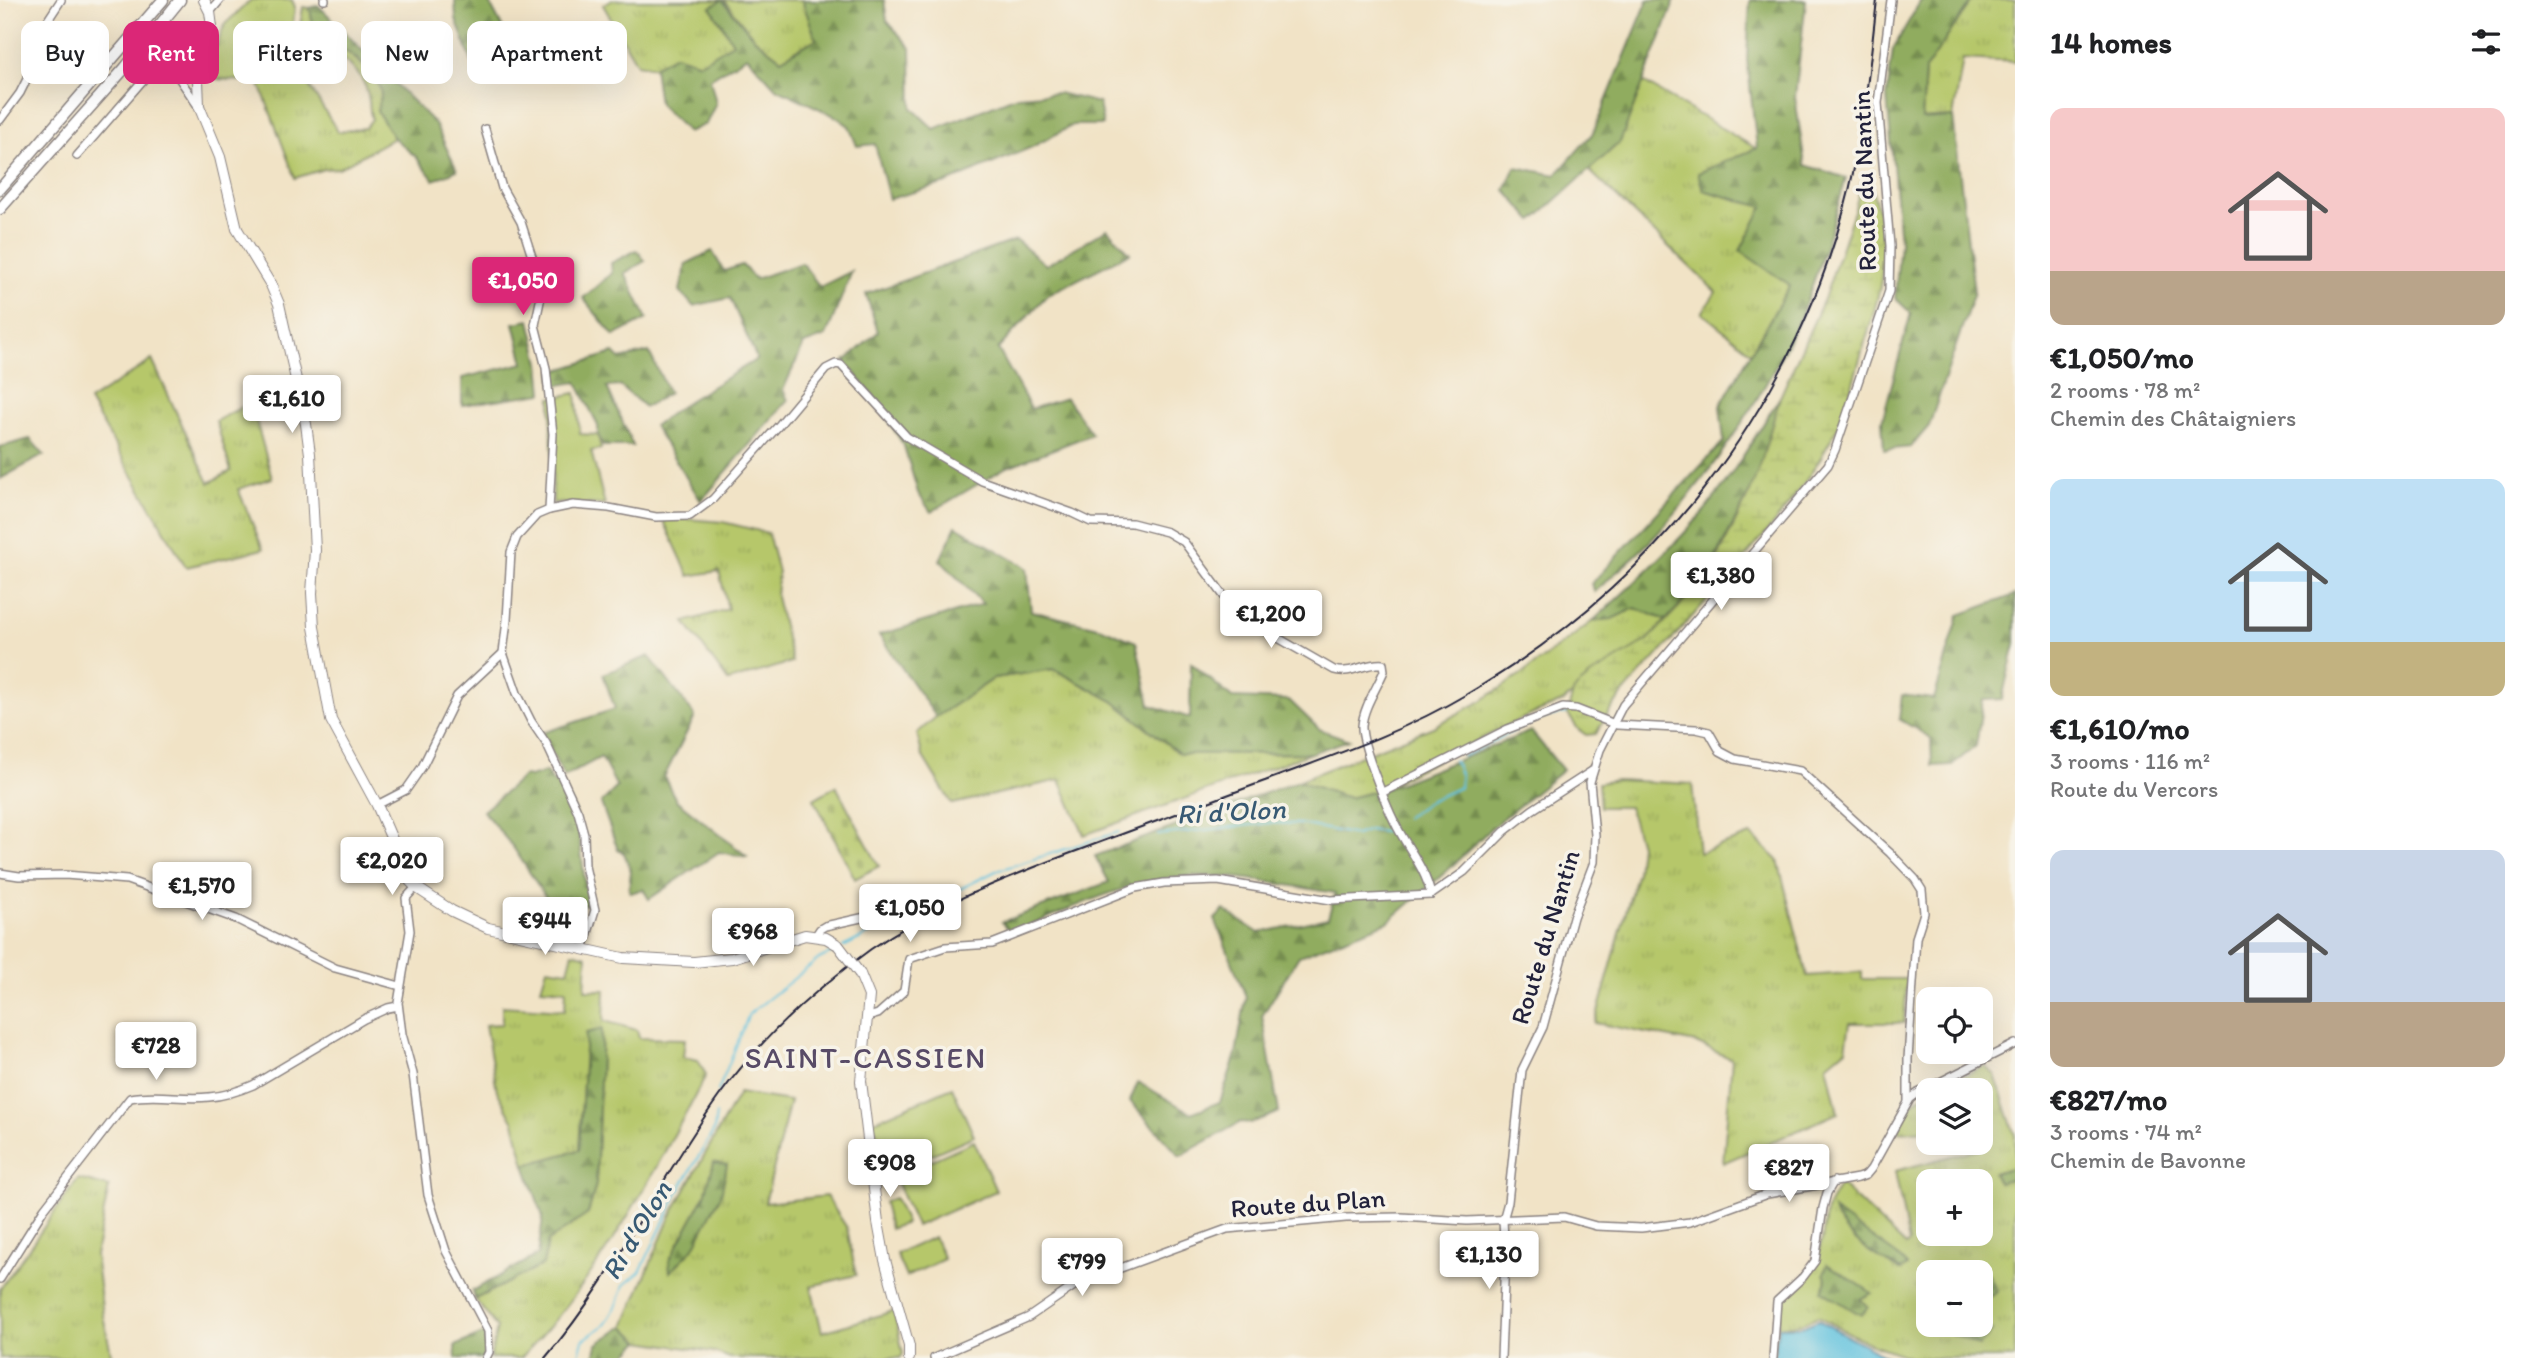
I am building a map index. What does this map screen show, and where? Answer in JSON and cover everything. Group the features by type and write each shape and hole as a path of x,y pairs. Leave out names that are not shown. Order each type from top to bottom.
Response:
{"highway":[{"path":"0,188 122,51 163,0"},
{"path":"0,209 125,68 180,0"}],"main road":[{"path":"206,5 211,35 198,80 198,106 220,157 237,229 271,285 282,313 310,454 315,550 312,606 331,720 377,805 408,876 416,887 452,911 488,928 639,960 694,962 732,958 805,935 816,935 838,945 860,974 869,996 861,1081 880,1235 905,1325 909,1358"}],"street":[{"path":"0,120 23,86 33,43 61,0"},
{"path":"206,5 220,0"},
{"name":"Route du Nantin","path":"1501,1358 1505,1258 1503,1220 1508,1202 1522,1070 1543,1027 1573,917 1594,862 1596,844 1591,797 1592,771 1623,705 1828,465 1888,291 1890,246 1878,103 1891,0"},
{"path":"77,156 164,56 198,106"},
{"path":"485,130 502,188 521,222 542,292 535,325 547,368 553,434 549,510"},
{"path":"583,950 595,910 585,866 584,834 578,812 546,743 517,693 503,653 511,552 517,537 537,515 573,505 609,508 656,517 690,516 713,499 826,369 836,363 841,365 906,437 982,481 1091,522 1132,523 1167,533 1188,546 1238,615 1334,670 1343,672 1375,663 1383,664 1384,671 1362,726 1371,765 1395,824 1422,868 1431,895"},
{"path":"377,805 405,790 422,767 457,696 503,653"},
{"path":"1383,792 1508,729 1563,708 1576,709 1614,723 1709,732 1720,751 1735,759 1800,771 1915,879 1922,890 1924,913 1916,938 1908,1101"},
{"path":"868,1017 878,1014 904,991 908,959 945,947 992,944 1135,888 1164,883 1218,881 1331,900 1431,895 1464,872 1523,817 1592,771"},
{"path":"0,873 127,880 236,919 335,968 400,986"},
{"path":"416,887 406,898 410,931 398,1006 402,1034 414,1074 428,1195 446,1251 488,1331 489,1352 486,1358"},
{"path":"816,935 825,926 888,912"},
{"path":"0,1279 57,1191 130,1098 207,1098 233,1093 253,1086 364,1019 398,1006"},
{"path":"1908,1101 1918,1093 2015,1044"},
{"name":"Route du Plan","path":"934,1358 1029,1317 1077,1284 1227,1229 1346,1218 1503,1220 1564,1217 1596,1226 1641,1228 1690,1223 1737,1203 1767,1194 1866,1175 1908,1101"},
{"path":"1773,1358 1777,1301 1803,1277 1815,1261 1823,1208 1827,1193 1835,1181"}],"green space":[{"path":"251,0 292,0 295,7 293,21 233,21 233,80 219,79 219,39 225,24"},
{"path":"455,0 502,0 489,2 499,21 467,21 467,49 456,19"},
{"path":"612,0 722,0 711,8 734,43 700,63 675,55 654,67 637,64 627,47 627,21 612,21 603,5"},
{"path":"722,0 755,39 781,59 816,39 802,0 884,0 887,21 911,48 912,108 934,129 1017,96 1058,93 1099,103 1103,125 1073,125 1032,147 946,183 889,199 875,144 857,146 849,126 835,116 776,88 747,56 710,79 716,103 706,124 688,132 659,104 654,67 675,55 700,63 733,43 711,7"},
{"path":"724,0 802,0 816,39 781,59 755,39"},
{"path":"1648,0 1675,0 1620,142 1533,221 1505,190 1515,167 1556,175 1593,133"},
{"path":"1750,0 1806,0 1795,97 1805,165 1846,178 1803,310 1757,398 1720,455 1679,509 1651,541 1595,592 1591,584 1724,441 1720,406 1790,285 1740,251 1763,207 1703,190 1698,173 1757,148 1747,59"},
{"path":"1921,0 1972,0 1925,70 1922,119 1953,117 1974,292 1929,426 1911,447 1884,450 1882,421 1911,313 1895,298 1900,242 1887,97 1893,49"},
{"path":"1972,0 2015,0 2015,62 1963,59 1953,117 1922,119 1925,70"},
{"path":"318,5 334,21 312,21 310,8"},
{"path":"303,7 310,8 312,21 301,21"},
{"path":"347,34 361,49 361,63 347,52"},
{"path":"347,53 361,64 361,78 347,63"},
{"path":"1643,82 1757,149 1704,190 1764,207 1790,285 1751,352 1702,313 1716,292 1589,170 1620,142"},
{"path":"260,84 308,84 338,132 365,128 372,119 364,84 378,84 381,95 377,111 394,138 339,168 324,169 295,178"},
{"path":"396,84 435,124 457,170 434,180 416,157 394,138 377,111 381,94 379,85"},
{"path":"1868,179 1881,224 1881,281 1852,388 1836,430 1820,459 1783,512 1623,694 1596,734 1586,735 1578,729 1567,713 1573,693 1594,673 1648,640 1704,580 1719,555 1750,492 1780,397 1824,299 1862,181"},
{"path":"1107,229 1130,253 1047,295 998,349 1031,409 1066,398 1092,434 1005,468 931,512 918,493 904,446 874,397 845,361 878,332 866,294 1016,240 1046,265"},
{"path":"637,250 645,261 625,273 647,319 614,336 583,298 612,273 611,263"},
{"path":"712,251 724,271 742,265 755,279 802,263 820,287 852,271 826,336 804,344 783,390 788,400 701,501 654,426 685,403 757,359 730,298 693,306 680,291 686,264"},
{"path":"530,320 540,363 543,393 462,405 462,378 524,363 514,323"},
{"path":"649,352 669,393 645,407 620,386 607,387 633,446 603,446 598,435 598,426 577,382 552,386 552,372 614,353 620,359"},
{"path":"152,360 209,483 231,471 216,421 251,402 272,478 238,489 263,549 186,567 89,401"},
{"path":"576,393 580,434 598,435 601,449 591,451 605,505 553,503 551,398"},
{"path":"1780,397 1750,492 1704,580 1666,620 1635,608 1612,619 1593,621 1637,581 1705,510 1735,469"},
{"path":"30,439 44,455 0,479 0,447"},
{"path":"662,517 723,522 768,533 778,572 776,597 792,662 728,681 685,622 728,609 719,571 689,576"},
{"path":"956,526 1027,568 1031,611 1102,628 1136,642 1150,705 1190,718 1191,663 1232,698 1289,700 1319,729 1349,740 1311,753 1180,754 1113,701 1054,669 995,678 936,717 879,635 983,604 940,560"},
{"path":"2015,595 2015,644 2002,699 1983,700 1976,746 1952,765 1932,766 1931,738 1899,719 1902,695 1934,699 1959,615"},
{"path":"1635,608 1666,620 1648,640 1562,702 1403,777 1388,788 1349,798 1298,781 1433,727 1518,677 1593,621 1612,618"},
{"path":"649,656 695,716 664,777 676,800 748,857 719,852 649,899 643,889 631,893 629,888 631,871 624,853 618,850 601,803 617,787 601,757 564,777 542,733 615,709 603,674"},
{"path":"1054,669 1113,701 1180,754 1311,753 1084,835 1060,780 952,804 922,755 917,733 936,717 995,678"},
{"path":"1531,731 1563,770 1489,830 1388,922 1299,956 1262,1016 1279,1112 1251,1123 1241,1122 1180,1156 1130,1101 1138,1082 1191,1113 1220,1102 1236,1054 1246,997 1215,919 1224,910 1259,933 1328,918 1335,893 1250,879 1184,876 1125,888 1012,933 1002,922 1109,882 1095,856 1298,781 1349,798 1388,788"},
{"path":"546,772 554,783 560,781 576,813 588,905 547,899 513,847 483,811 524,776"},
{"path":"1617,780 1692,784 1699,853 1751,835 1778,860 1807,976 1862,972 1862,979 1907,979 1904,1023 1850,1023 1846,1049 1827,1065 1838,1113 1723,1163 1732,1059 1696,1043 1595,1023 1637,872 1640,845 1629,807 1600,807 1598,783"},
{"path":"836,786 879,866 855,879 814,799"},
{"path":"573,952 587,956 585,990 605,990 604,1021 637,1030 639,1038 685,1039 683,1057 698,1060 706,1075 624,1222 567,1305 521,1358 490,1358 497,1328 475,1299 542,1265 548,1241 588,1214 596,1184 602,1030 586,1033 579,1150 525,1165 514,1122 497,1091 485,1025 502,1024 502,1006 565,1010 566,990 541,988 547,968 568,971"},
{"path":"602,1029 596,1184 588,1214 548,1241 543,1265 475,1299 472,1291 538,1255 543,1217 525,1165 579,1150 586,1033"},
{"path":"1984,1066 1995,1075 2015,1136 2015,1358 1911,1358 1866,1342 1818,1316 1800,1324 1778,1327 1779,1304 1814,1267 1827,1208 1840,1184 1906,1246 1909,1243 1895,1171 1956,1155 1993,1155 1993,1078 1958,1078"},
{"path":"952,1087 974,1136 894,1171 872,1122"},
{"path":"739,1093 790,1101 765,1203 826,1196 847,1228 856,1275 811,1286 822,1332 894,1311 903,1354 900,1358 730,1358 714,1352 640,1341 624,1326 670,1217"},
{"path":"1916,1100 1916,1131 1898,1132 1903,1119"},
{"path":"974,1141 996,1191 916,1226 894,1177"},
{"path":"714,1162 727,1165 721,1195 693,1249 670,1272 669,1261 705,1195"},
{"path":"2015,1167 2015,1178 1998,1182 1993,1173"},
{"path":"78,1179 109,1187 95,1255 112,1358 0,1358 0,1289"},
{"path":"895,1198 906,1223 890,1229 884,1202"},
{"path":"1833,1210 1894,1253 1907,1266 1901,1270 1862,1246 1845,1229"},
{"path":"934,1237 944,1259 906,1277 896,1254"},
{"path":"1827,1264 1872,1293 1860,1299 1868,1307 1861,1315 1822,1291 1827,1280 1824,1274"},
{"path":"624,1326 640,1341 626,1358 594,1358 597,1344"},
{"path":"485,1333 486,1351 482,1358 456,1358 455,1346"},
{"path":"1959,1337 1987,1337 1979,1346"}],"water":[{"path":"1818,1320 1889,1358 1774,1358 1778,1327 1802,1327"}],"waterway":[{"name":"Ri d'Olon","path":"1462,756 1527,724 1567,713"},
{"name":"Ri d'Olon","path":"1405,818 1429,801 1460,787 1461,776 1454,760"},
{"name":"Ri d'Olon","path":"1158,835 1269,823 1300,824 1356,835 1369,830 1384,832 1390,829"},
{"name":"Ri d'Olon","path":"843,947 996,871 1119,832"},
{"name":"Ri d'Olon","path":"718,1091 749,1014 819,959 838,950"},
{"name":"Ri d'Olon","path":"578,1358 583,1340 605,1325 617,1305 624,1285 640,1272 677,1194 714,1130 716,1114"}],"railway":[{"path":"545,1358 593,1295 697,1129 735,1075 789,1016 871,949 940,908 988,886 1341,753 1443,708 1534,651 1596,602 1653,548 1704,489 1748,425 1787,357 1819,286 1851,184 1865,106 1877,0"}],"district":[{"name":"SAINT-CASSIEN","path":"866,1058"}]}
